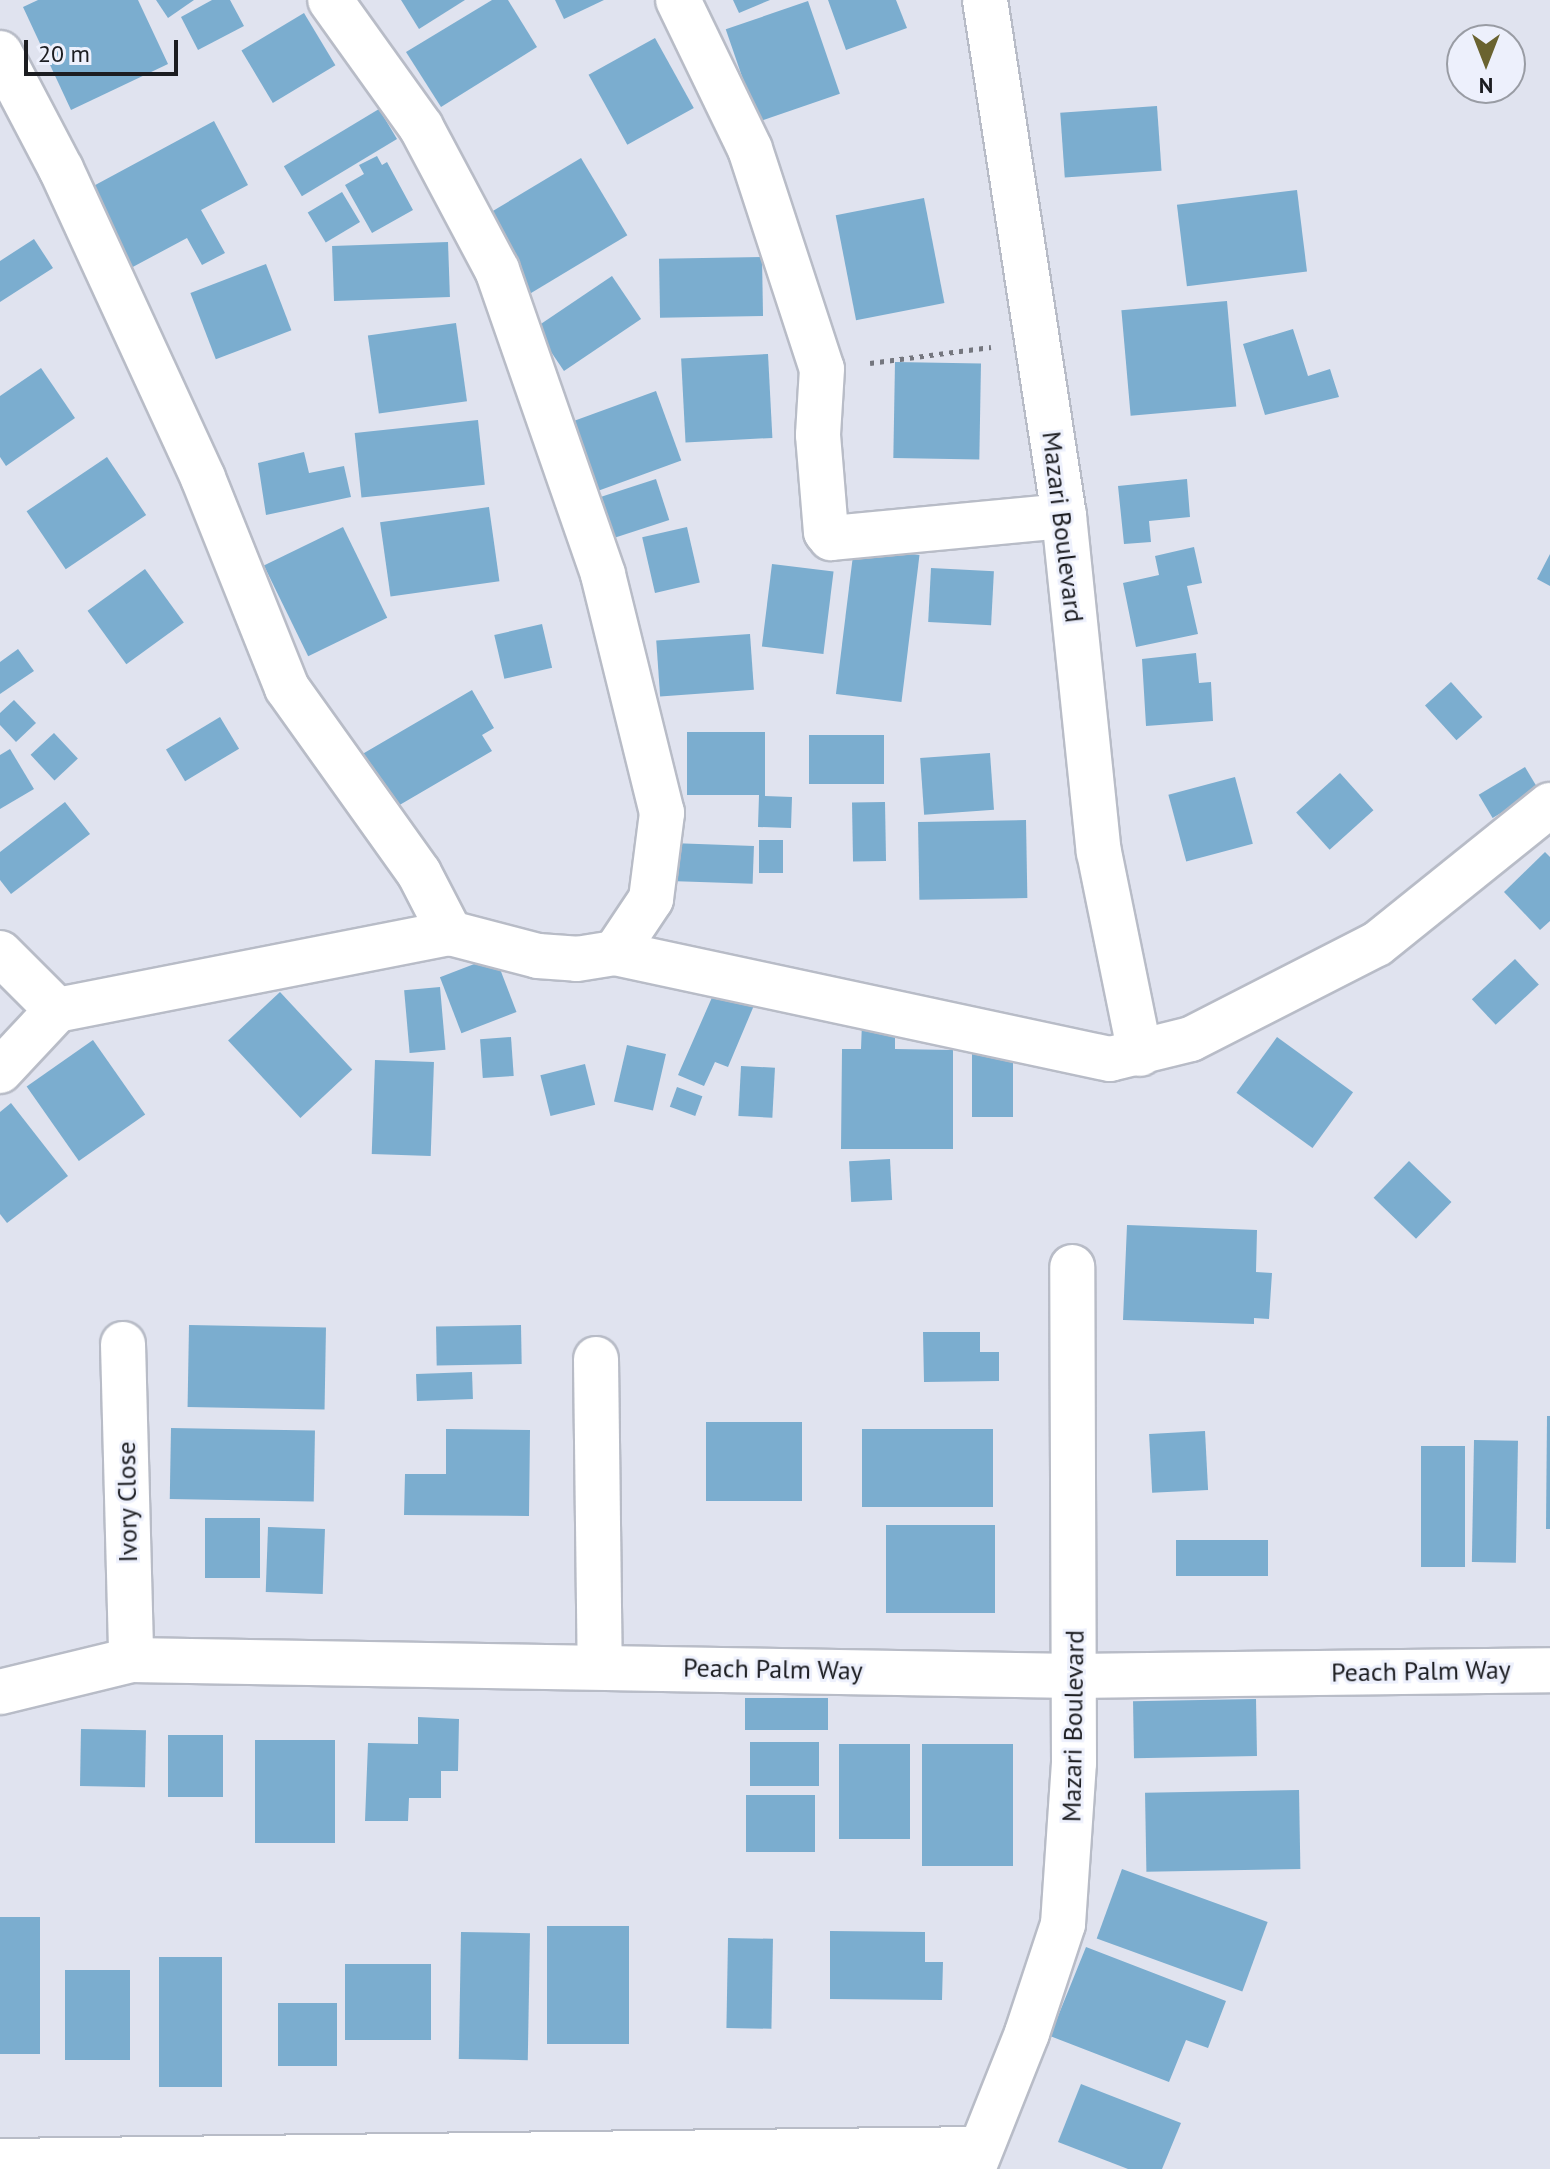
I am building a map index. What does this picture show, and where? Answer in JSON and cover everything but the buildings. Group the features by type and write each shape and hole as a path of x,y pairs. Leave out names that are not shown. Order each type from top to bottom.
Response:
{"street":[{"path":"330,0 421,127 497,270 603,574 662,813 651,899 615,953"},
{"path":"678,0 750,149 822,369 818,435 831,538 1064,516"},
{"name":"Mazari Boulevard","path":"985,0 1064,516 1099,852 1140,1054"},
{"path":"0,53 61,169 203,478 287,688 419,873 450,933"},
{"path":"0,1071 57,1010 450,933 538,956 577,959 615,953 1084,1058 1140,1054 1247,1013 1377,944 1550,805"},
{"path":"0,953 57,1010"},
{"name":"Mazari Boulevard","path":"976,2159 1027,2033 1063,1924 1070,1857 1075,1676 1072,1267"},
{"name":"Ivory Close","path":"123,1344 131,1660"},
{"path":"596,1359 600,1665"},
{"name":"Peach Palm Way","path":"0,1692 131,1660 600,1665 1075,1676 1550,1670"},
{"path":"0,2161 976,2159"}],"path":[{"path":"822,369 1036,341"}]}
